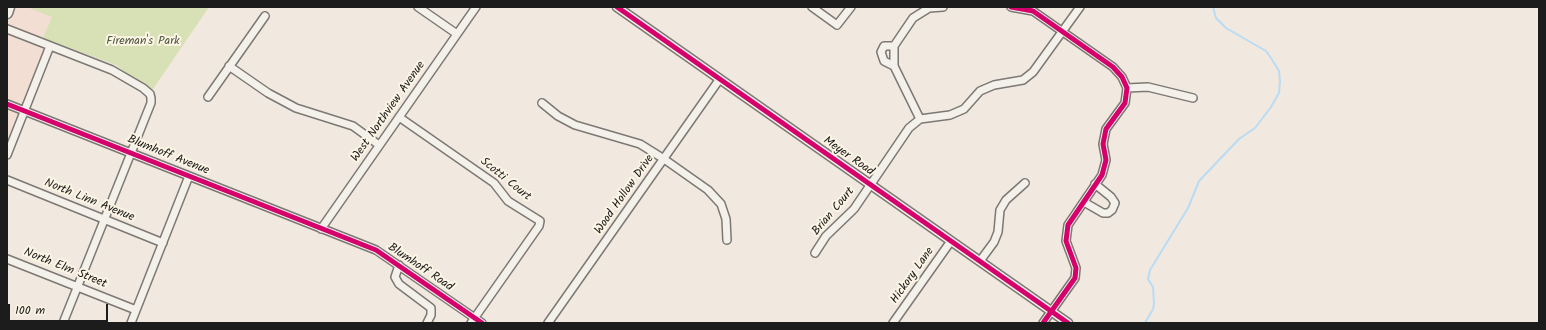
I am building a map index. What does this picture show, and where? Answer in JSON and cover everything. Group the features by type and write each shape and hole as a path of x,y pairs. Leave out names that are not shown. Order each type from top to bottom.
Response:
{"main road":[{"path":"7,13 9,7"}],"street":[{"path":"418,7 456,34"},
{"name":"West Northview Avenue","path":"321,229 476,7"},
{"name":"Meyer Road","path":"617,7 1068,323"},
{"path":"812,7 837,25 851,7"},
{"path":"943,7 929,8 913,18 894,46 894,66 920,119 950,115 964,109 980,91 994,85 1023,80 1033,72 1080,7"},
{"path":"1011,7 1033,11 1113,67 1122,77 1126,88 1125,104 1106,130 1103,144 1106,160 1102,175 1068,225 1066,241 1073,256 1076,268 1074,278 1044,323"},
{"path":"208,97 265,16"},
{"path":"7,29 112,70 150,94 150,104 62,323"},
{"path":"7,155 50,46"},
{"path":"894,46 884,46 881,52 884,61 894,66"},
{"path":"229,66 268,92 296,108 353,126 379,145"},
{"name":"Wood Hollow Drive","path":"548,323 720,80"},
{"path":"1126,88 1148,87 1193,98"},
{"path":"542,103 558,116 575,125 640,144 708,190 721,204 726,219 727,240"},
{"name":"Blumhoff Avenue","path":"7,104 131,152 321,229"},
{"name":"Scotti Court","path":"399,117 494,183 508,201 540,221 539,226 473,321"},
{"name":"Brian Court","path":"815,253 826,236 854,209 909,128 920,119"},
{"path":"131,323 189,176"},
{"name":"North Linn Avenue","path":"7,180 163,243"},
{"path":"980,261 994,242 998,232 1000,210 1006,200 1025,183"},
{"path":"1084,202 1103,213 1108,213 1112,210 1115,203 1111,197 1096,184"},
{"name":"Blumhoff Road","path":"321,229 376,250 399,265 473,321 482,323"},
{"name":"Hickory Lane","path":"893,323 951,241"},
{"name":"North Elm Street","path":"7,259 136,310"},
{"path":"399,265 395,276 399,284 430,308 431,315 427,323"}],"shaded area":[{"path":"7,7 60,7 7,154"}],"green space":[{"name":"Fireman's Park","path":"27,7 209,7 151,92 116,65 43,38 52,17"}],"waterway":[{"path":"1145,323 1153,309 1154,304 1153,287 1148,279 1150,270 1188,208 1199,181 1239,139 1255,128 1271,107 1279,93 1279,71 1266,51 1226,28 1216,18 1213,7"}],"cycle path":[{"path":"617,7 1068,323"},
{"path":"1011,7 1033,11 1113,67 1122,77 1127,88 1125,103 1106,129 1103,144 1106,160 1102,175 1068,225 1066,241 1076,268 1075,278 1043,323"},
{"path":"7,104 376,250 482,323"}]}
